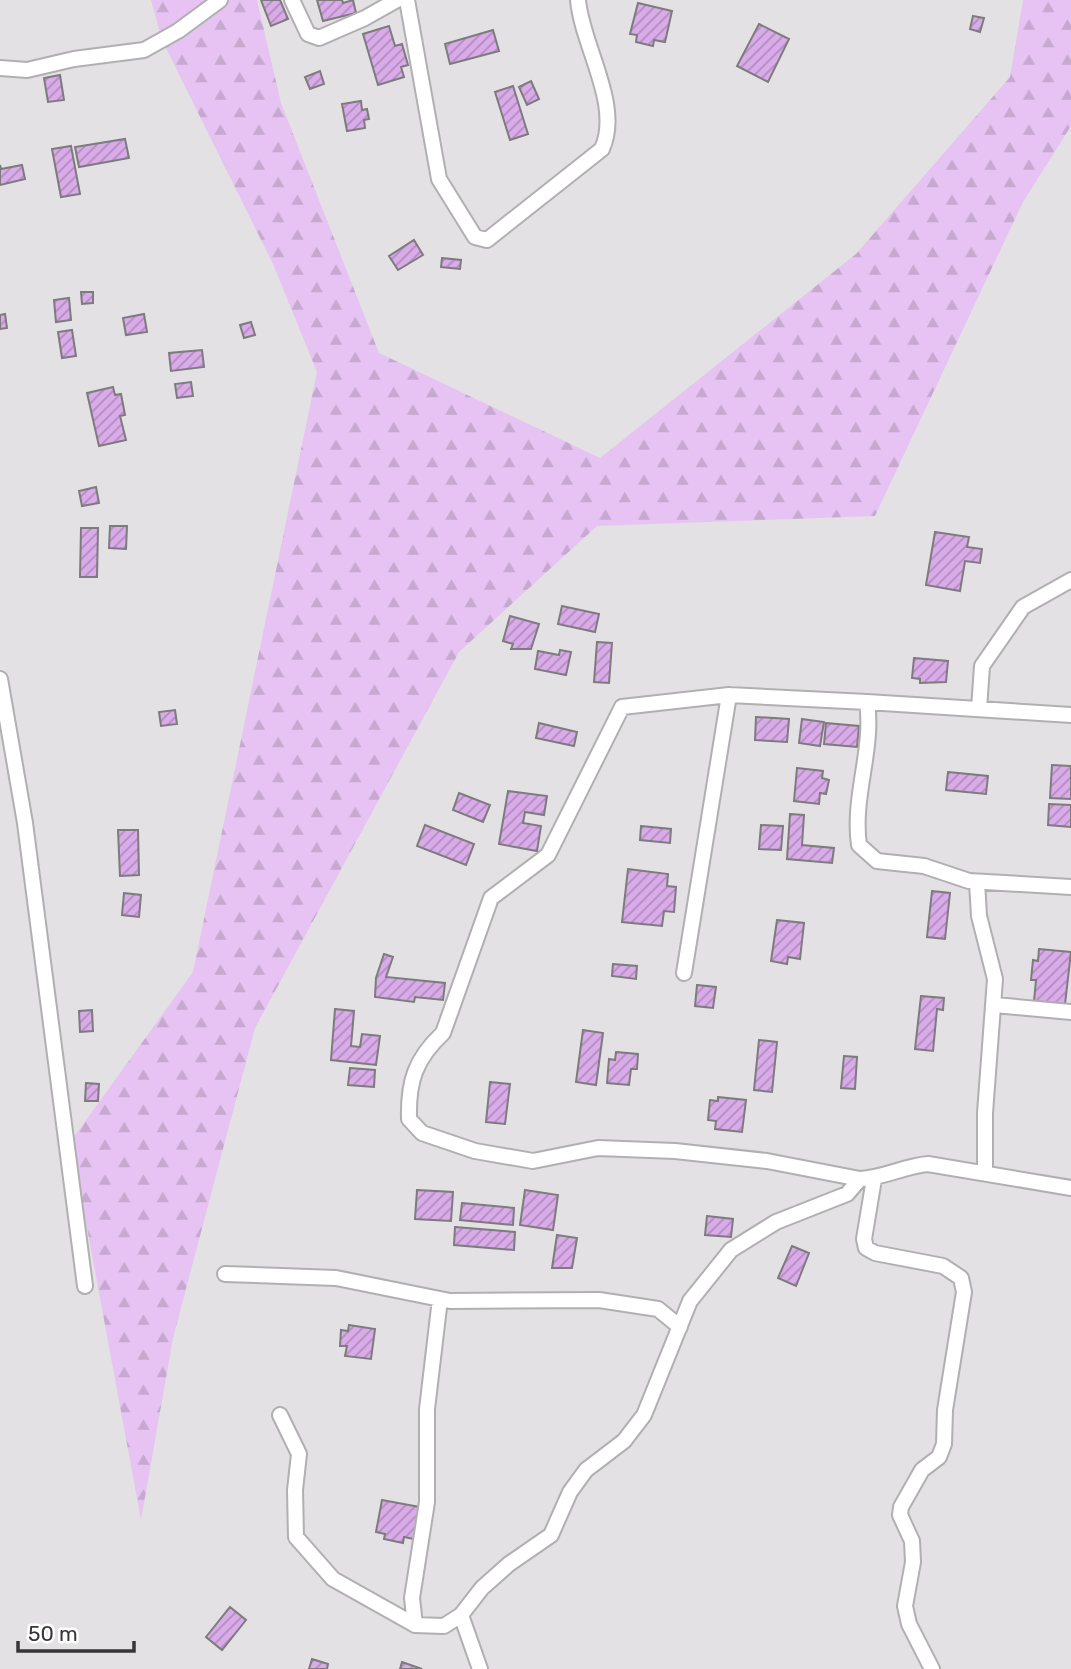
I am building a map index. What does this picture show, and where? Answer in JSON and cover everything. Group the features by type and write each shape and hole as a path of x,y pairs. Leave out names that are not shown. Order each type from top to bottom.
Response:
{"street":[{"path":"0,68 27,70 74,59 144,50 178,31 220,0"},
{"path":"292,0 308,34 319,38 365,18 397,0"},
{"path":"407,0 439,179 475,237 480,240 487,240 602,149 607,137 608,110 586,45 578,0"},
{"path":"979,709 982,666 1023,607 1071,580"},
{"path":"0,679 25,823 85,1286"},
{"path":"867,1179 767,1161 675,1151 598,1148 579,1150 547,1160 533,1160 475,1151 422,1133 409,1119 408,1088 426,1048 443,1033 491,898 548,855 622,707 729,695 1071,715"},
{"path":"684,973 729,695"},
{"path":"867,702 870,736 859,788 859,845 877,861 924,866 977,882 1071,887"},
{"path":"977,882 979,916 995,979 985,1113 985,1173"},
{"path":"995,1004 1071,1012"},
{"path":"280,1415 299,1454 295,1490 296,1537 333,1579 415,1625 444,1626 461,1615 482,1588 551,1535 561,1518 570,1492 586,1471 624,1441 644,1415 690,1301 731,1250 776,1222 846,1194 867,1179 912,1165 928,1164 1071,1188"},
{"path":"867,1179 864,1239 866,1248 875,1253 943,1266 961,1278 964,1292 945,1410 944,1444 939,1457 922,1470 901,1507 900,1515 912,1541 913,1562 905,1606 909,1624 932,1669"},
{"path":"225,1274 336,1278 440,1298 599,1300 658,1309 680,1327"},
{"path":"415,1625 412,1598 427,1502 427,1409 440,1298"},
{"path":"461,1615 480,1669"}],"green space":[{"path":"151,0 257,0 281,103 379,353 600,458 856,254 1010,77 1023,0 1071,0 1071,126 1023,202 875,516 597,526 459,652 255,1028 173,1338 141,1520 71,1141 193,972 317,372 273,264 162,40"}],"building":[{"path":"261,0 280,0 288,19 271,26"},
{"path":"317,0 342,0 343,3 353,0 356,13 323,21"},
{"path":"638,3 672,11 665,42 654,40 653,46 636,42 637,35 630,34"},
{"path":"973,16 984,18 980,32 970,29"},
{"path":"759,24 789,39 768,82 737,66"},
{"path":"389,26 395,46 402,44 408,65 401,67 404,77 378,85 363,34"},
{"path":"493,30 499,51 450,64 445,44"},
{"path":"320,71 324,84 310,89 305,77"},
{"path":"60,75 64,100 48,102 44,78"},
{"path":"531,81 539,99 527,105 519,87"},
{"path":"513,86 528,134 510,140 495,92"},
{"path":"361,101 362,110 367,109 369,119 364,120 365,128 347,131 342,104"},
{"path":"125,139 129,158 79,167 75,147"},
{"path":"71,146 80,194 61,197 52,149"},
{"path":"0,165 1,169 22,165 25,179 0,185"},
{"path":"414,240 423,255 398,270 389,256"},
{"path":"442,258 461,260 460,269 441,267"},
{"path":"81,292 93,292 93,303 82,304"},
{"path":"69,298 71,320 56,322 54,300"},
{"path":"5,314 7,328 0,329 0,315"},
{"path":"144,314 147,332 126,335 123,318"},
{"path":"251,322 255,335 244,338 240,325"},
{"path":"72,330 76,356 62,358 58,332"},
{"path":"202,350 204,367 171,371 169,353"},
{"path":"191,382 193,396 177,398 175,384"},
{"path":"113,387 115,395 121,394 125,415 120,416 126,440 99,446 87,393"},
{"path":"96,487 99,503 82,506 79,491"},
{"path":"110,526 127,526 126,549 109,548"},
{"path":"81,528 98,528 97,577 80,577"},
{"path":"935,532 969,537 967,547 982,549 980,563 965,561 960,591 926,585"},
{"path":"562,606 599,614 595,632 558,624"},
{"path":"510,616 539,624 531,649 511,649 513,644 503,641"},
{"path":"597,642 612,643 609,683 594,682"},
{"path":"560,650 571,652 566,675 535,669 538,651 559,655"},
{"path":"914,658 948,661 946,682 920,683 920,679 912,678"},
{"path":"175,710 177,724 161,726 159,712"},
{"path":"756,717 789,719 787,742 755,740"},
{"path":"802,719 824,722 820,746 799,743"},
{"path":"539,723 577,732 574,746 536,738"},
{"path":"826,723 859,726 857,747 824,744"},
{"path":"1052,765 1071,766 1071,799 1050,798"},
{"path":"797,768 823,771 822,778 829,780 826,794 820,793 819,804 794,801"},
{"path":"948,772 988,776 986,794 946,790"},
{"path":"508,791 547,796 544,815 525,812 523,823 541,826 537,851 499,844"},
{"path":"459,793 490,805 483,822 453,810"},
{"path":"1049,804 1071,805 1071,827 1048,825"},
{"path":"790,814 804,815 802,845 834,848 832,863 787,859"},
{"path":"425,825 474,844 466,865 417,846"},
{"path":"761,825 783,826 781,850 759,849"},
{"path":"641,826 671,829 670,843 640,840"},
{"path":"118,830 138,830 139,875 120,876"},
{"path":"628,869 668,874 667,886 676,887 674,912 664,911 662,926 622,922"},
{"path":"932,891 950,893 945,939 927,937"},
{"path":"124,893 141,895 139,917 122,915"},
{"path":"777,920 804,923 800,959 788,957 787,964 771,961"},
{"path":"1039,949 1071,952 1065,1004 1034,1001 1036,980 1031,980 1033,960 1038,961"},
{"path":"384,954 393,957 386,977 445,983 443,1000 415,997 414,1002 375,997 376,978"},
{"path":"613,964 637,966 636,979 612,976"},
{"path":"697,985 716,987 713,1008 695,1006"},
{"path":"921,996 944,998 943,1010 937,1009 933,1051 915,1049"},
{"path":"335,1009 354,1011 351,1046 360,1047 362,1034 380,1036 376,1065 331,1060"},
{"path":"92,1010 93,1031 80,1032 79,1011"},
{"path":"583,1030 603,1033 596,1085 576,1082"},
{"path":"759,1040 777,1042 772,1092 754,1090"},
{"path":"616,1052 638,1054 637,1069 631,1069 629,1085 607,1083 609,1059 615,1060"},
{"path":"844,1056 857,1057 855,1089 841,1088"},
{"path":"350,1068 375,1070 374,1087 348,1085"},
{"path":"490,1082 510,1084 505,1124 486,1122"},
{"path":"86,1083 99,1084 98,1101 85,1101"},
{"path":"718,1097 746,1100 742,1132 715,1129 716,1121 708,1120 710,1100 718,1101"},
{"path":"417,1190 453,1192 451,1221 415,1219"},
{"path":"525,1190 558,1195 553,1230 520,1225"},
{"path":"462,1203 514,1208 513,1225 460,1220"},
{"path":"707,1216 733,1219 731,1237 705,1235"},
{"path":"455,1227 515,1232 514,1250 454,1245"},
{"path":"557,1235 577,1238 572,1268 552,1268"},
{"path":"792,1246 809,1253 796,1286 778,1278"},
{"path":"349,1325 375,1329 371,1359 345,1356 347,1346 340,1346 341,1330 348,1331"},
{"path":"382,1500 420,1507 414,1539 404,1537 403,1543 384,1539 385,1534 376,1532"},
{"path":"230,1607 246,1620 222,1650 206,1637"},
{"path":"312,1659 328,1664 327,1669 309,1669"},
{"path":"402,1662 422,1669 400,1669"}]}
